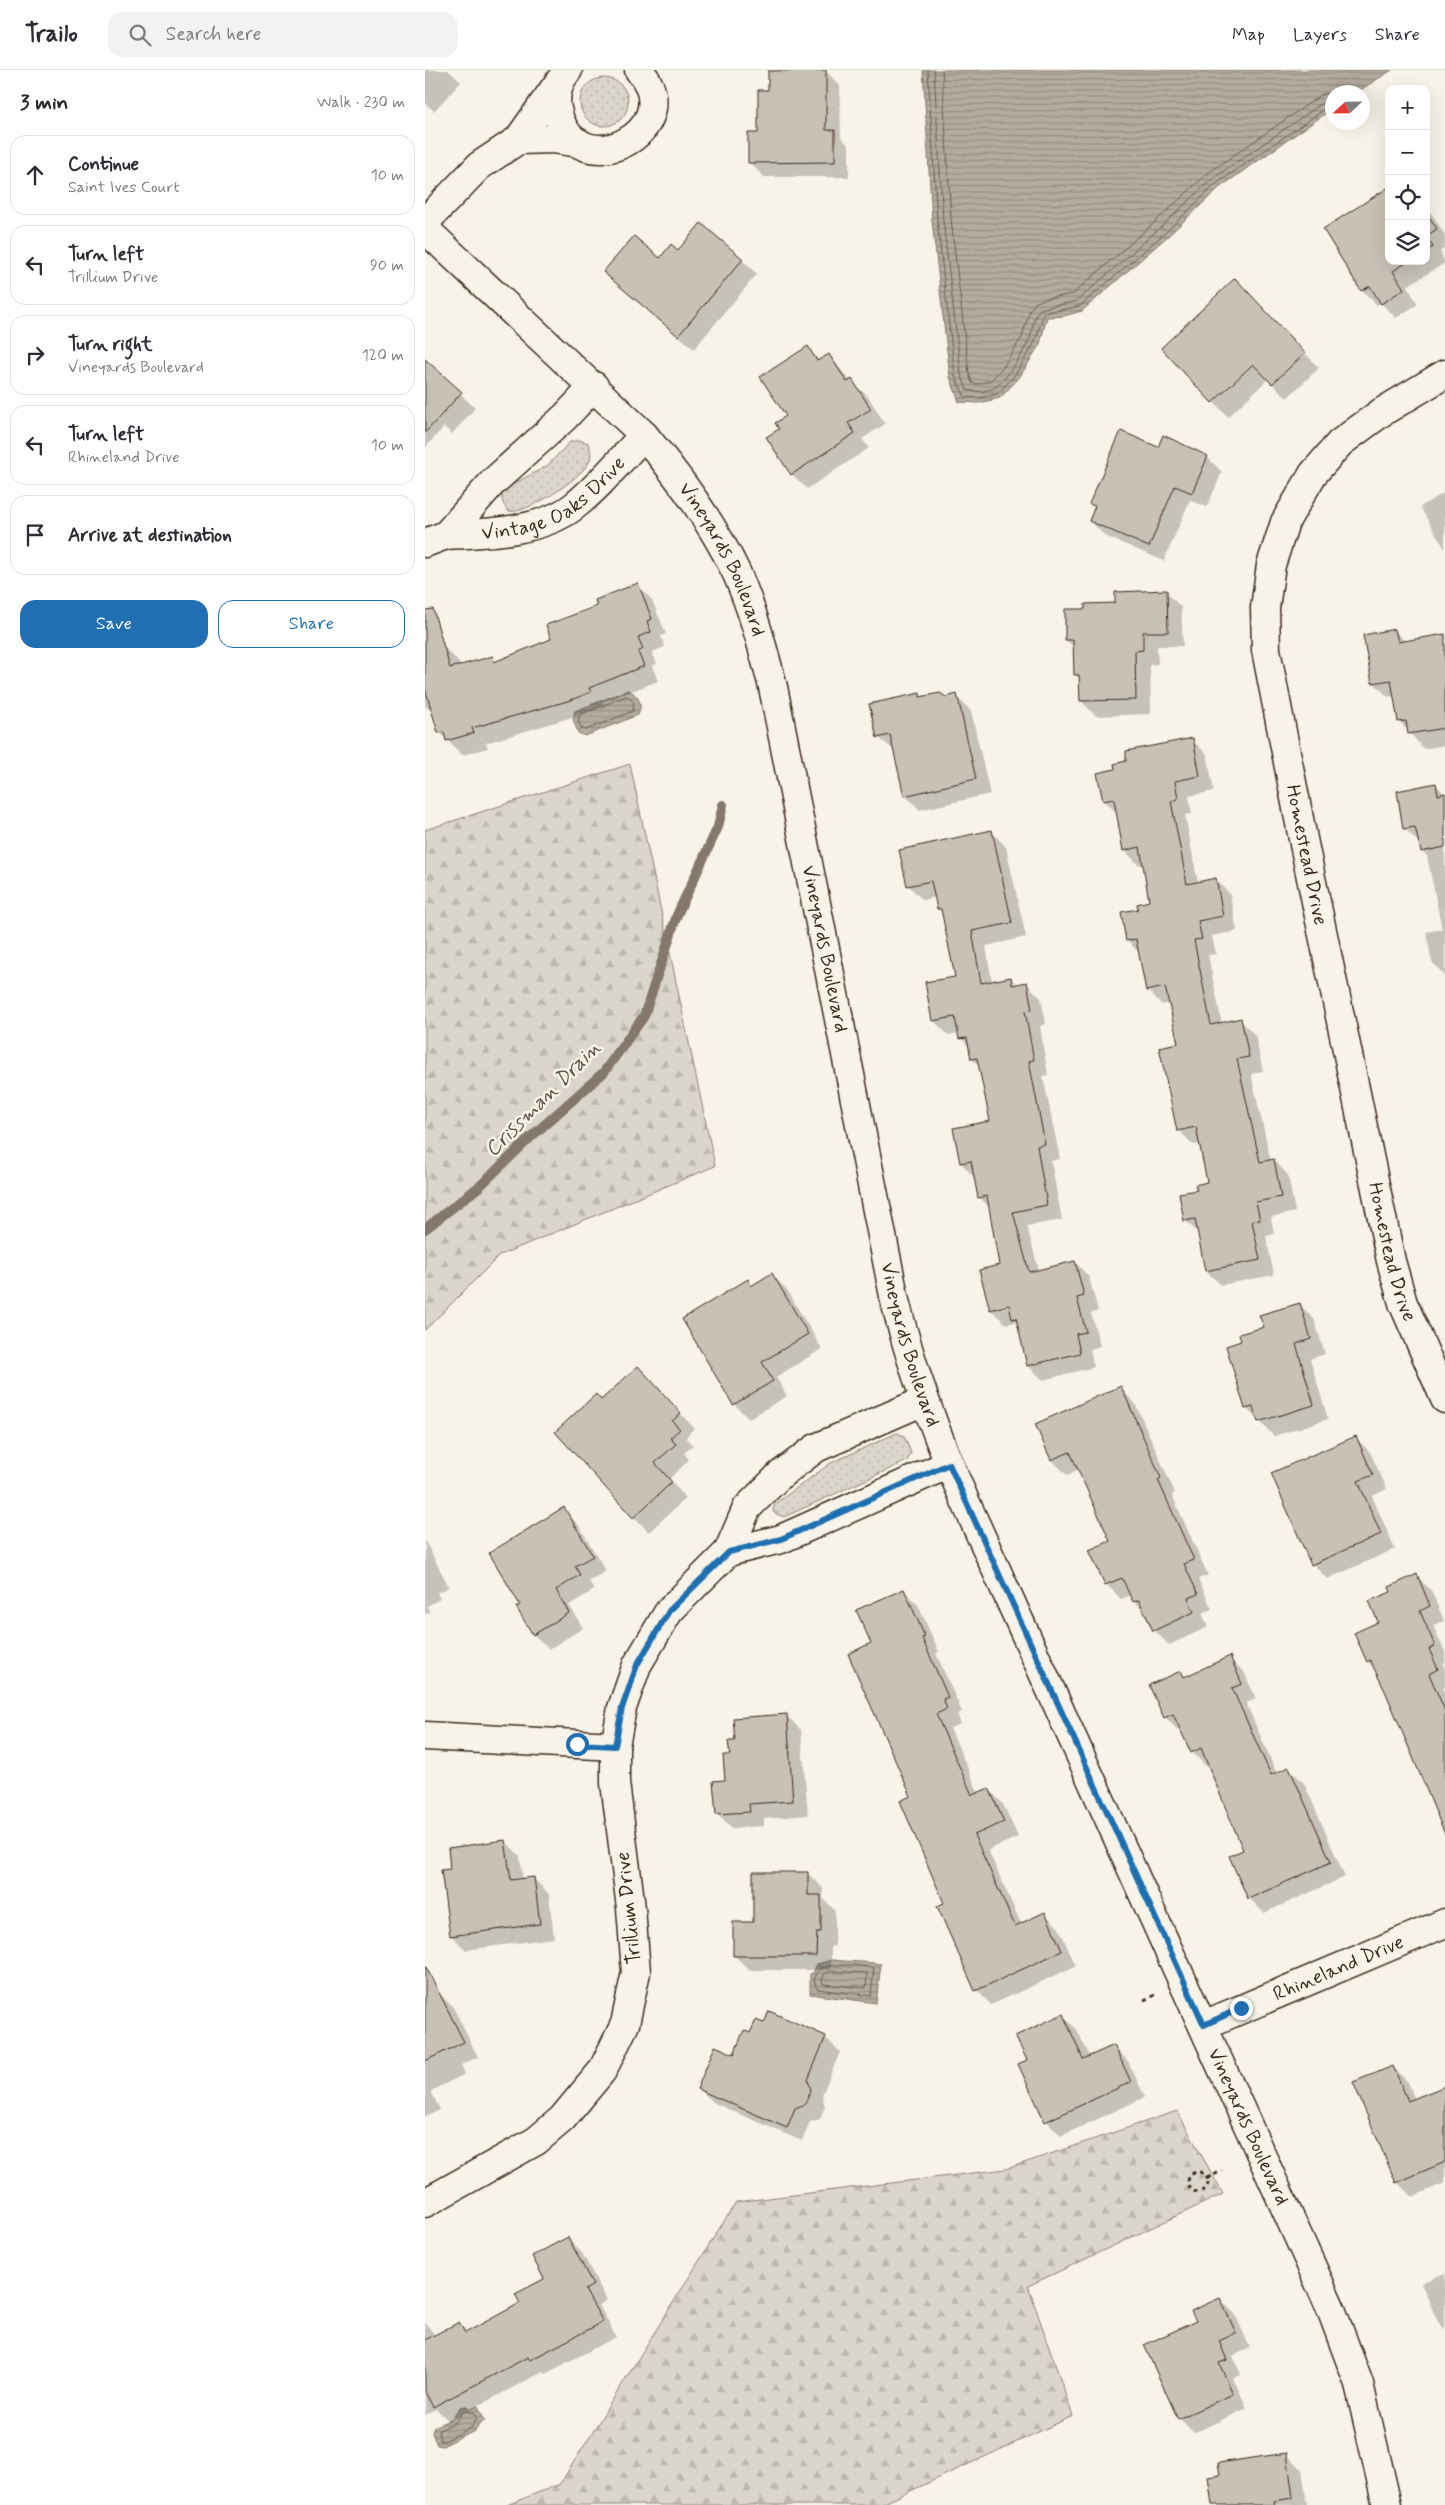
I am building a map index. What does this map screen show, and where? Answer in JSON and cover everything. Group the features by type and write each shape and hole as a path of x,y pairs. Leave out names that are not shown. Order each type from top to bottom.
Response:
{"street":[{"path":"519,140 553,139 579,143 594,149 610,150 625,145 638,135 647,122 651,107 651,91 645,77 639,70"},
{"path":"566,72 557,96 559,119 567,133 579,143"},
{"path":"425,222 479,166 519,140 566,72"},
{"name":"Vineyards Boulevard","path":"425,229 644,435 673,470 710,523 738,575 761,640 773,687 895,1301 923,1400 949,1464 1331,2309 1359,2384 1387,2505"},
{"name":"Homestead Drive","path":"1445,374 1382,412 1347,438 1313,474 1285,522 1271,565 1265,608 1266,650 1300,824 1391,1261 1403,1303 1445,1400"},
{"name":"Vintage Oaks Drive","path":"436,539 493,482 565,417 594,386"},
{"name":"Vintage Oaks Drive","path":"436,539 507,532 542,521 572,508 644,435"},
{"name":"Trillium Drive","path":"425,2203 536,2141 561,2119 602,2071 625,2024 636,1972 631,1908 615,1783 615,1746 622,1708 637,1665 669,1611 729,1552 747,1508 780,1475 817,1448 923,1400"},
{"path":"729,1552 781,1539 949,1464"},
{"path":"425,1736 615,1746"},
{"name":"Rhineland Drive","path":"1204,2025 1445,1923"}],"path":[{"path":"1199,2172 1207,2178 1207,2187 1203,2192 1193,2192 1189,2187 1189,2180 1193,2174 1199,2172"},
{"path":"1207,2178 1222,2172"}],"green space":[{"path":"599,78 609,78 618,82 624,88 627,93 627,111 618,122 609,126 599,126 590,122 584,116 580,107 580,97 584,88 590,82"},
{"path":"579,440 588,443 591,455 584,469 564,486 540,502 517,511 508,511 502,500 504,489 547,466 570,442"},
{"path":"630,764 715,1166 500,1255 425,1330 425,830"},
{"path":"897,1433 904,1436 911,1453 907,1461 784,1517 774,1513 773,1508 776,1503 831,1463"},
{"path":"1177,2111 1223,2194 1028,2286 1073,2416 880,2505 507,2505 560,2484 736,2202 1006,2169"}],"water":[{"path":"923,70 1392,70 1368,85 1325,85 1325,114 1219,188 1169,235 1082,311 1064,316 1047,317 1040,344 1019,378 1000,398 979,403 959,402 950,377 932,221"},
{"path":"628,690 635,694 639,700 638,715 585,736 578,733 573,719 575,711"},
{"path":"832,1960 881,1964 876,2003 810,1994 810,1974 813,1973 817,1964"},
{"path":"467,2406 471,2409 478,2406 485,2421 479,2424 474,2432 443,2446 437,2445 432,2433 434,2427 453,2418 460,2407"}],"building":[{"path":"826,70 826,130 835,130 835,162 748,163 748,133 758,133 758,90 768,90 768,71"},
{"path":"1385,190 1385,265 1403,265 1393,271 1404,289 1381,304 1370,286 1361,291 1323,229"},
{"path":"1430,218 1437,229 1430,233"},
{"path":"701,223 743,259 678,336 603,272 634,236 660,258 671,244 678,250"},
{"path":"1235,278 1305,353 1272,384 1253,364 1212,403 1161,348"},
{"path":"808,346 817,361 829,354 847,382 852,379 871,409 848,423 855,433 791,475 766,437 779,429 775,423 786,416 760,377"},
{"path":"425,359 462,392 425,433"},
{"path":"1121,431 1158,447 1163,435 1208,456 1192,493 1175,486 1149,547 1089,521 1095,506 1089,504"},
{"path":"638,583 652,619 647,621 651,632 638,637 643,649 638,652 644,666 589,688 591,692 571,700 472,728 474,733 446,741 444,732 438,733 425,688 425,610 433,609 450,668 493,656 494,662 551,639 546,625 597,606 595,600"},
{"path":"1167,590 1168,632 1143,632 1143,650 1135,651 1136,700 1080,701 1079,675 1074,675 1073,640 1065,640 1065,609 1085,609 1085,604 1115,603 1115,592"},
{"path":"1395,629 1398,642 1445,634 1445,728 1408,734 1406,721 1398,722 1391,680 1372,683 1363,635"},
{"path":"920,693 920,697 940,693 946,697 957,694 976,779 904,796 890,735 877,738 869,704"},
{"path":"1193,738 1200,776 1175,781 1178,799 1171,801 1187,884 1216,878 1223,916 1198,921 1202,939 1194,940 1211,1025 1241,1018 1249,1057 1237,1059 1260,1162 1274,1159 1281,1197 1256,1202 1260,1220 1252,1221 1260,1260 1205,1271 1195,1219 1184,1221 1179,1193 1197,1190 1195,1185 1207,1182 1196,1127 1177,1131 1159,1047 1178,1043 1165,987 1146,991 1136,939 1126,941 1121,912 1138,909 1137,904 1149,901 1140,847 1123,851 1114,799 1103,801 1097,773 1115,769 1114,764 1126,761 1126,751"},
{"path":"1436,783 1438,795 1445,793 1445,847 1421,852 1415,827 1403,829 1397,791"},
{"path":"992,830 1012,923 972,931 981,983 1011,977 1012,985 1027,982 1032,1010 1025,1011 1034,1060 1029,1061 1045,1144 1037,1146 1047,1205 1013,1212 1029,1272 1075,1261 1084,1296 1077,1298 1086,1332 1076,1334 1080,1353 1027,1366 1016,1318 1012,1319 1009,1305 990,1310 979,1270 999,1265 987,1196 978,1198 971,1161 960,1163 953,1128 990,1121 977,1058 971,1059 967,1038 959,1039 955,1017 932,1021 925,982 955,977 941,909 937,909 931,881 907,886 899,850"},
{"path":"772,1273 808,1334 762,1362 773,1381 733,1405 682,1319 748,1279 751,1286"},
{"path":"1300,1303 1311,1339 1296,1344 1314,1405 1258,1422 1253,1407 1245,1409 1226,1346 1241,1341 1239,1334 1264,1327 1259,1315"},
{"path":"638,1366 681,1413 672,1421 680,1429 670,1438 676,1444 655,1463 672,1482 633,1518 555,1432 596,1394 601,1400"},
{"path":"1121,1386 1161,1478 1158,1480 1194,1560 1184,1564 1198,1594 1188,1598 1194,1612 1153,1631 1139,1600 1133,1602 1122,1578 1105,1585 1089,1550 1110,1541 1070,1452 1051,1460 1035,1424"},
{"path":"1356,1436 1373,1475 1358,1481 1381,1534 1311,1565 1271,1473"},
{"path":"564,1507 593,1556 575,1566 580,1575 556,1590 569,1613 533,1635 516,1607 520,1605 489,1553"},
{"path":"1417,1574 1430,1606 1420,1611 1435,1646 1429,1649 1438,1669 1429,1674 1445,1711 1445,1834 1386,1693 1370,1660 1367,1662 1354,1633 1378,1622 1369,1601 1391,1592 1389,1587"},
{"path":"904,1589 925,1637 922,1638 948,1697 943,1699 947,1709 936,1714 972,1795 989,1788 1004,1822 974,1835 1015,1926 1045,1912 1062,1951 975,1991 937,1906 944,1903 900,1801 911,1796 848,1654 871,1643 856,1610"},
{"path":"1230,1656 1242,1684 1232,1688 1271,1775 1289,1767 1331,1862 1248,1899 1229,1856 1243,1850 1201,1748 1191,1753 1173,1714 1164,1718 1149,1685 1181,1671 1184,1677"},
{"path":"787,1714 793,1801 749,1804 750,1812 716,1814 713,1781 725,1780 723,1755 730,1755 728,1741 735,1741 733,1718"},
{"path":"505,1840 511,1880 534,1877 540,1924 450,1936 441,1870 450,1869 448,1848"},
{"path":"753,1872 808,1872 808,1895 821,1895 821,1932 817,1932 816,1956 733,1956 733,1922 753,1922"},
{"path":"425,1965 464,2042 425,2061"},
{"path":"769,2011 826,2036 808,2080 811,2090 805,2104 795,2108 787,2128 697,2089 715,2046 734,2054 744,2030 750,2033 756,2020 764,2023"},
{"path":"1063,2014 1083,2059 1114,2045 1131,2082 1045,2122 1018,2064 1027,2060 1015,2036"},
{"path":"1393,2066 1408,2101 1445,2086 1445,2162 1396,2183 1353,2082"},
{"path":"568,2237 593,2285 585,2290 603,2322 530,2360 528,2357 433,2407 425,2392 425,2340 459,2322 465,2333 520,2303 515,2294 544,2279 532,2256"},
{"path":"1220,2298 1236,2333 1219,2341 1227,2360 1219,2363 1233,2394 1178,2419 1144,2345 1196,2321 1191,2311"},
{"path":"1287,2453 1293,2498 1274,2501 1275,2505 1212,2505 1208,2477 1220,2475 1218,2463"}],"waterway":[{"name":"Crissman Drain","path":"425,1229 480,1186 532,1136 604,1072 644,1016 677,915 718,827 723,805"}],"route":[{"path":"577,1744 615,1746 622,1708 637,1665 669,1611 704,1574 729,1552 781,1539 949,1464 1204,2025 1241,2008"}]}
